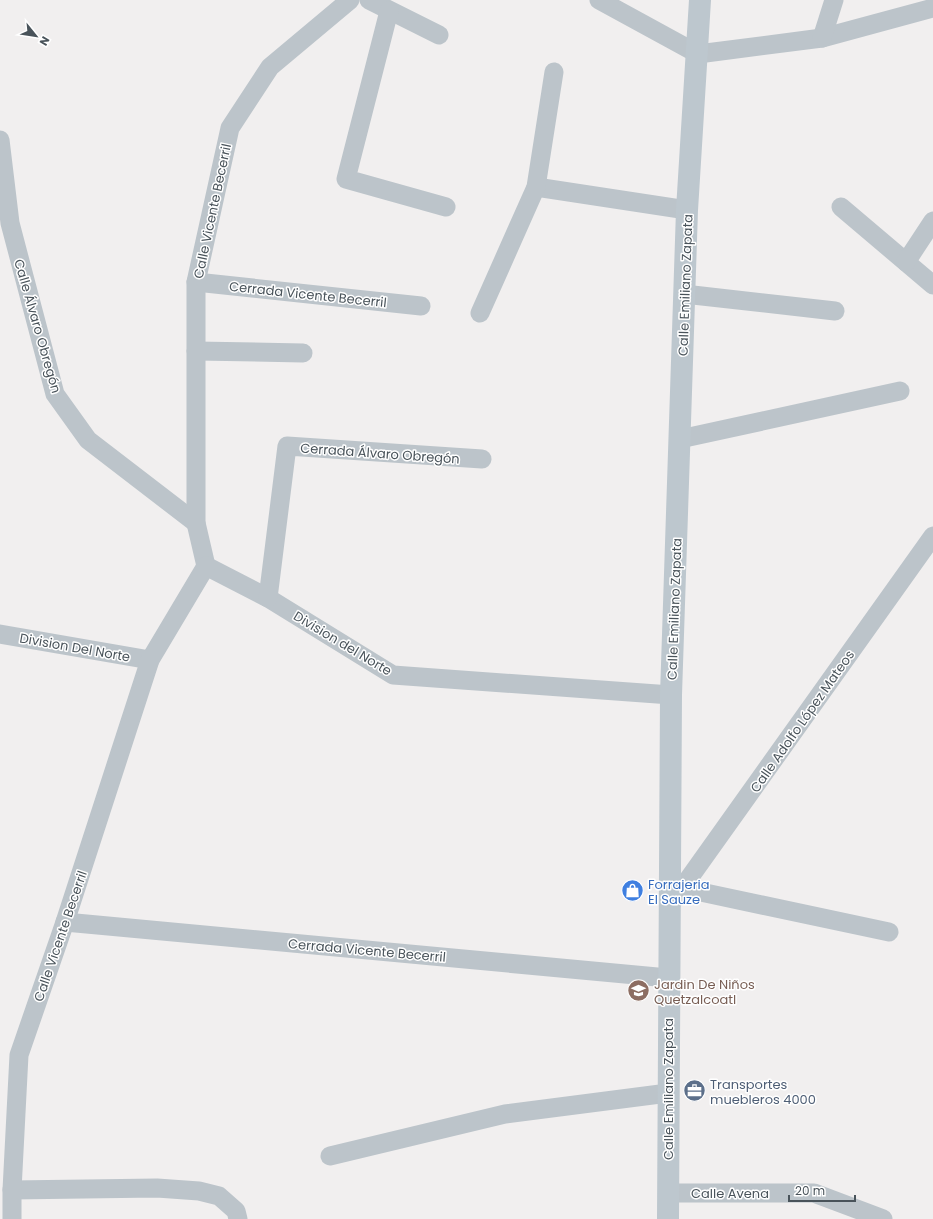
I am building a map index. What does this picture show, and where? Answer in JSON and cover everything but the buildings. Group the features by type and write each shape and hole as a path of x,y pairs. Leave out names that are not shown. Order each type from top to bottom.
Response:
{"main road":[{"name":"Calle Emiliano Zapata","path":"668,1219 668,978 670,906 671,695 687,210 698,54 700,0"}],"street":[{"name":"Calle Vicente Becerril","path":"206,566 196,523 196,282 230,128 270,67 350,0"},
{"path":"369,0 439,35"},
{"path":"599,0 698,54 822,38 933,8"},
{"path":"822,38 834,0"},
{"path":"389,11 346,180 446,208"},
{"path":"480,313 536,186 554,72"},
{"name":"Calle Álvaro Obregón","path":"0,140 10,223 55,394 88,440 196,523"},
{"path":"536,186 687,210"},
{"path":"840,207 933,285"},
{"path":"906,262 933,221"},
{"name":"Cerrada Vicente Becerril","path":"196,282 421,306"},
{"path":"684,294 835,311"},
{"path":"196,351 303,353"},
{"path":"680,439 900,390"},
{"name":"Cerrada Álvaro Obregón","path":"268,598 286,446 482,459"},
{"name":"Calle Adolfo López Mateos","path":"670,906 933,536"},
{"path":"150,660 206,566"},
{"name":"Division del Norte","path":"206,566 268,598 393,675 671,695"},
{"name":"Division Del Norte","path":"0,634 150,660"},
{"name":"Calle Vicente Becerril","path":"12,1219 12,1190 19,1055 65,922 150,660"},
{"path":"682,888 889,932"},
{"name":"Cerrada Vicente Becerril","path":"65,922 668,978"},
{"path":"330,1156 505,1114 668,1093"},
{"path":"12,1190 157,1188 199,1191 218,1196 236,1210 238,1219"},
{"name":"Calle Avena","path":"669,1193 814,1193 883,1219"}],"place":[{"name":"Forrajeria El Sauze","path":"633,891"},
{"name":"Jardin De Niños Quetzalcoatl","path":"638,991"},
{"name":"Transportes muebleros 4000","path":"695,1091"}]}
